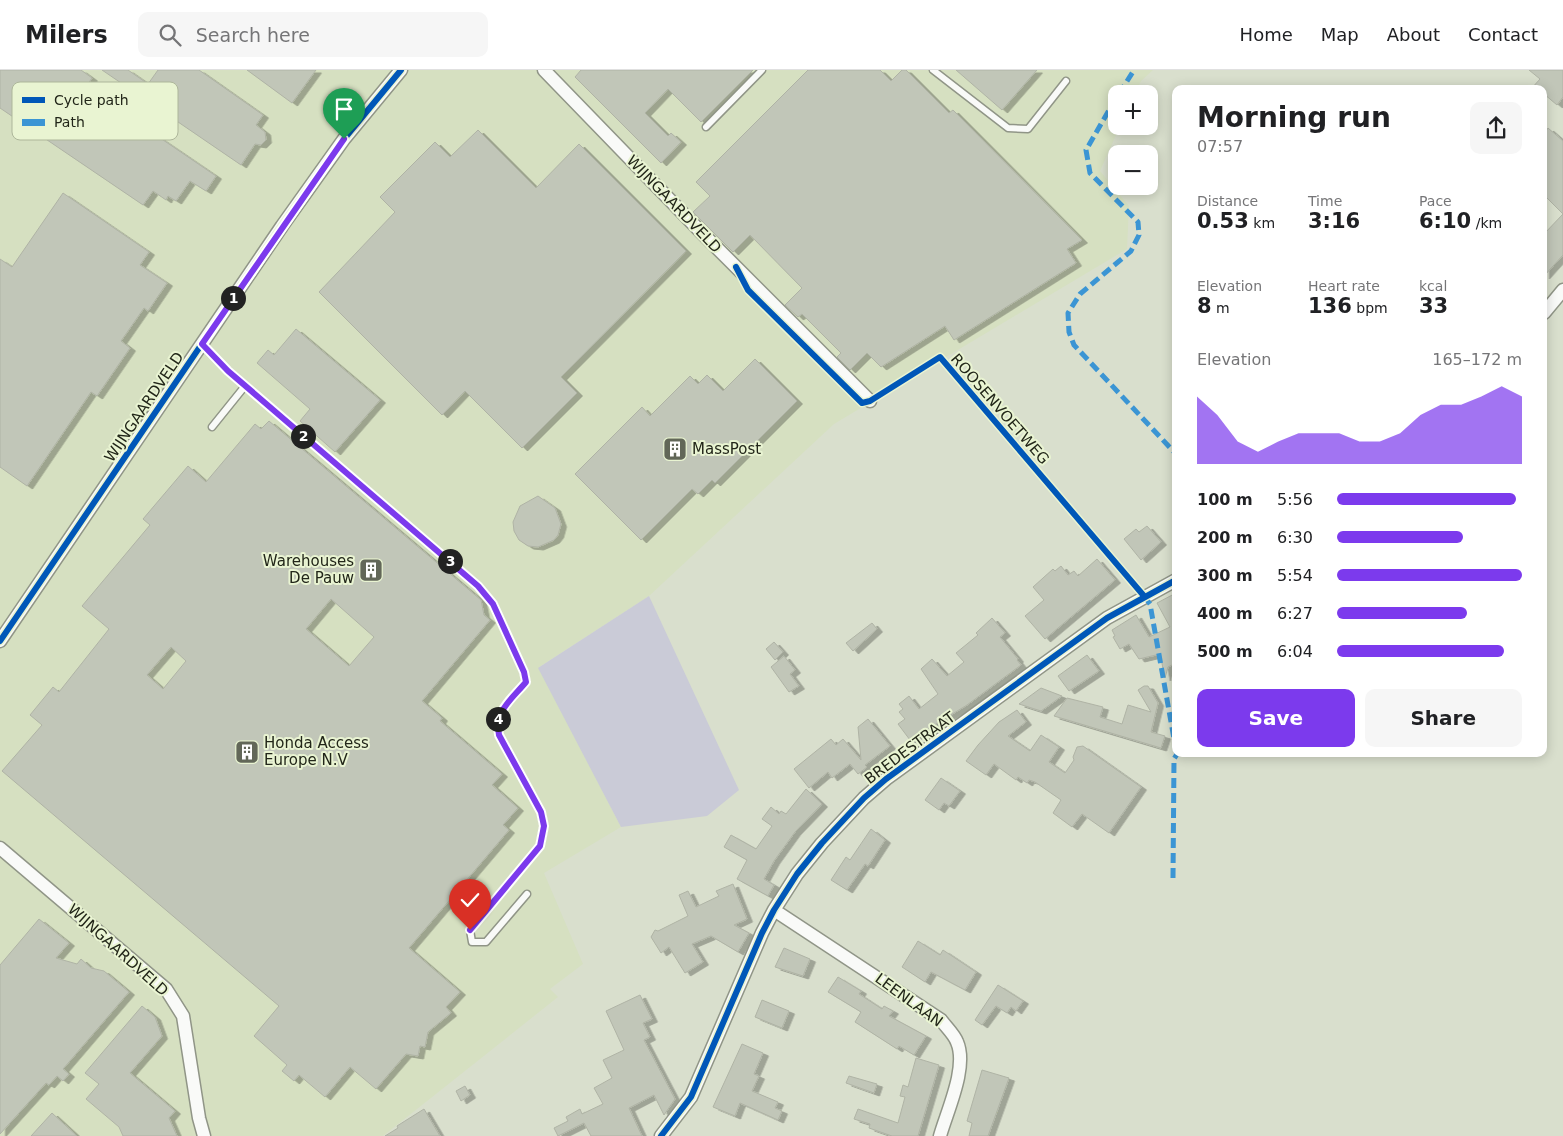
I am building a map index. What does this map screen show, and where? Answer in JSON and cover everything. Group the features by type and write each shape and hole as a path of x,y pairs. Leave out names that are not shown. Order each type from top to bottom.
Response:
{"street":[{"name":"WIJNGAARDVELD","path":"0,641 344,139 401,70"},
{"name":"WIJNGAARDVELD","path":"544,70 870,401"},
{"path":"1547,309 1563,290"},
{"name":"BREDESTRAAT","path":"661,1136 691,1098 762,933 774,910 822,842 864,798 886,779 1107,618 1172,582"},
{"name":"WIJNGAARDVELD","path":"0,848 166,989 183,1016 199,1118 204,1136"},
{"name":"LEENLAAN","path":"774,910 942,1020 957,1042 961,1060 958,1077 940,1136"}],"lane":[{"path":"706,126 762,70"},
{"path":"933,70 1008,128 1028,129 1066,81"},
{"path":"202,344 245,386 478,586 493,604 524,672 526,682 501,712 497,723 499,735 541,812 544,826 540,846 470,930 472,942 486,942 527,894"},
{"path":"212,427 245,386"}],"shaded area":[{"path":"0,70 1153,70 1139,85 1108,85 1108,135 1116,135 1112,145 1108,145 1108,153 1100,171 1108,181 1108,195 1120,195 1129,206 1127,249 834,424 649,596 539,667 621,827 544,873 583,964 550,989 558,997 383,1136 0,1136"},
{"path":"649,596 739,790 707,816 621,827 538,668"}],"building":[{"path":"0,70 81,70 92,78 89,82 12,82 12,116 0,108"},
{"path":"102,70 128,70 145,82 120,82"},
{"path":"158,70 199,70 263,115 256,125 265,132 266,140 261,145 255,144 241,165 178,122 178,82 149,82"},
{"path":"247,70 316,70 292,103"},
{"path":"581,70 753,70 701,122 668,89 645,113 668,136 671,133 681,142 661,163 575,77"},
{"path":"808,70 880,70 891,81 902,70 906,70 949,113 953,110 1082,240 1067,249 1076,263 954,340 945,326 881,367 867,353 850,370 837,357 841,353 802,314 798,317 785,305 802,288 750,235 733,252 693,212 710,196 696,182"},
{"path":"956,70 1037,70 1002,110"},
{"path":"1529,70 1563,70 1563,97 1557,105 1547,97 1547,85 1535,85 1540,79"},
{"path":"1548,128 1563,141 1563,214 1547,198"},
{"path":"478,130 536,188 579,144 686,251 561,377 577,393 522,448 465,391 442,415 319,292 395,212 380,197 435,142 450,157"},
{"path":"47,140 163,140 216,176 206,191 190,181 176,201 168,196 166,200 153,191 143,205"},
{"path":"63,193 149,252 140,265 167,283 148,311 144,308 121,341 130,348 97,396 91,392 27,486 0,467 0,259 12,267"},
{"path":"1563,214 1563,255 1547,273 1547,231"},
{"path":"296,329 380,400 335,452 300,421 310,409 257,363 268,350 274,355"},
{"name":"MassPost","path":"755,359 797,401 715,483 712,480 698,494 692,489 641,540 575,474 642,407 650,416 690,376 698,384 707,375 723,391"},
{"name":"Honda Access Europe N.V","path":"269,421 481,600 484,615 490,620 422,701 442,718 440,721 502,774 492,785 518,808 503,825 509,830 409,948 460,992 446,1007 451,1013 428,1032 425,1047 420,1046 418,1056 406,1054 376,1089 350,1067 325,1097 299,1075 294,1081 282,1071 287,1065 254,1036 279,1006 2,771 42,725 30,715 53,687 59,692 109,629 82,606 150,525 143,519 188,466 206,482 255,424 261,429","holes":["331,599 374,637 349,666 306,629","171,647 186,661 163,689 147,675"]},
{"path":"538,496 555,508 561,524 558,535 554,540 538,547 528,546 519,540 514,531 513,522 520,506"},
{"path":"1147,526 1161,542 1141,560 1124,539 1136,529 1139,532"},
{"path":"1097,559 1115,580 1045,639 1025,616 1044,600 1033,587 1053,569 1055,571 1061,566 1068,575 1074,571 1078,576"},
{"path":"1172,595 1172,665 1168,667 1165,678 1160,654 1139,659 1129,644 1120,649 1113,637 1115,636 1112,630 1136,615 1149,637 1170,627 1157,603"},
{"path":"992,618 1005,633 1000,637 1021,665 967,705 910,740 898,724 905,719 899,712 903,709 899,704 909,696 919,709 938,694 921,669 932,659 947,676 964,662 956,653 978,635 976,633"},
{"path":"872,623 877,629 853,651 846,643"},
{"path":"774,642 783,652 775,660 766,649"},
{"path":"1087,655 1099,671 1069,691 1058,676"},
{"path":"784,656 795,670 790,674 799,686 789,692 771,667"},
{"path":"1148,686 1158,703 1151,732 1165,736 1161,748 1054,716 1067,698 1103,707 1100,717 1122,724 1128,705 1151,712 1138,690"},
{"path":"1041,688 1062,696 1041,711 1019,704"},
{"path":"1017,710 1026,722 1008,736 1030,751 1041,735 1059,747 1049,762 1065,773 1074,760 1073,757 1077,747 1083,746 1141,787 1109,833 1082,814 1072,827 1053,813 1061,800 1035,782 1029,780 1027,783 1018,777 1016,780 994,764 986,775 966,761 999,722"},
{"path":"868,719 890,746 865,765 867,767 858,774 850,764 832,778 828,772 809,788 794,769 831,739 836,745 843,739 861,760 858,727"},
{"path":"941,778 960,791 949,806 944,803 939,810 925,800"},
{"path":"806,789 822,804 795,832 774,861 764,879 774,885 768,896 737,879 747,860 724,847 731,835 756,849 772,826 762,819 771,807 779,814 781,811 786,814"},
{"path":"871,829 885,840 868,866 865,864 847,890 831,880 846,857 850,860"},
{"path":"733,884 747,919 734,925 749,933 738,952 711,936 692,944 703,962 685,973 669,947 661,953 651,937 655,930 658,931 688,916 679,895 688,891 696,907 719,896 716,891"},
{"path":"39,919 69,943 56,958 77,964 81,959 91,968 104,971 129,992 63,1069 69,1074 63,1081 57,1076 49,1085 46,1083 0,1134 0,965"},
{"path":"918,941 940,955 943,950 976,972 965,990 931,972 925,982 902,967"},
{"path":"784,948 810,959 803,976 775,967"},
{"path":"838,977 861,991 859,994 882,1009 884,1006 893,1011 889,1016 926,1036 914,1055 899,1046 897,1049 855,1022 861,1012 828,992"},
{"path":"998,985 1023,1001 1016,1011 1011,1007 1007,1013 996,1006 982,1025 975,1020"},
{"path":"640,995 652,1019 643,1023 650,1037 644,1040 675,1099 664,1115 654,1095 629,1108 642,1136 591,1136 584,1123 558,1136 554,1128 568,1121 566,1117 580,1109 582,1114 603,1104 594,1088 612,1078 603,1060 624,1050 606,1011"},
{"path":"762,1000 789,1011 782,1028 755,1017"},
{"path":"142,1006 155,1017 162,1036 130,1073 175,1111 169,1118 177,1136 123,1136 119,1127 86,1099 99,1084 85,1073"},
{"path":"742,1044 763,1053 754,1074 759,1076 752,1091 778,1102 775,1108 782,1111 778,1120 740,1103 735,1116 713,1107"},
{"path":"916,1058 939,1065 918,1136 892,1136 869,1128 870,1124 854,1119 858,1109 898,1123 905,1097 900,1096 903,1085 908,1087"},
{"path":"982,1070 1009,1078 988,1136 969,1136 972,1123 967,1121"},
{"path":"849,1076 877,1084 874,1093 846,1083"},
{"path":"465,1086 470,1095 461,1101 456,1091"},
{"path":"424,1109 440,1136 385,1136 398,1128 397,1126"},
{"path":"52,1113 77,1136 31,1136"}],"marked path":[{"path":"1125,85 1134,70"},
{"path":"1108,112 1086,150 1090,173 1138,222 1139,235 1131,251 1080,294 1068,313 1069,332 1074,345 1172,450"},
{"path":"1144,596 1150,604 1172,728"},
{"path":"1173,878 1175,757"}],"cycle path":[{"path":"0,641 282,226 344,139 401,70"},
{"name":"ROOSENVOETWEG","path":"736,267 748,290 862,403 870,401 940,357 1144,596"},
{"path":"661,1136 691,1097 762,933 774,910 797,874 822,843 864,798 886,779 1107,618 1172,582"}],"place":[{"name":"MassPost","path":"675,449"},
{"name":"Warehouses De Pauw","path":"371,570"},
{"name":"Honda Access Europe N.V","path":"247,752"}],"route":[{"path":"344,139 202,344 228,371 478,586 493,604 524,672 526,682 501,712 497,723 499,735 541,812 544,826 540,846 470,930"}]}
